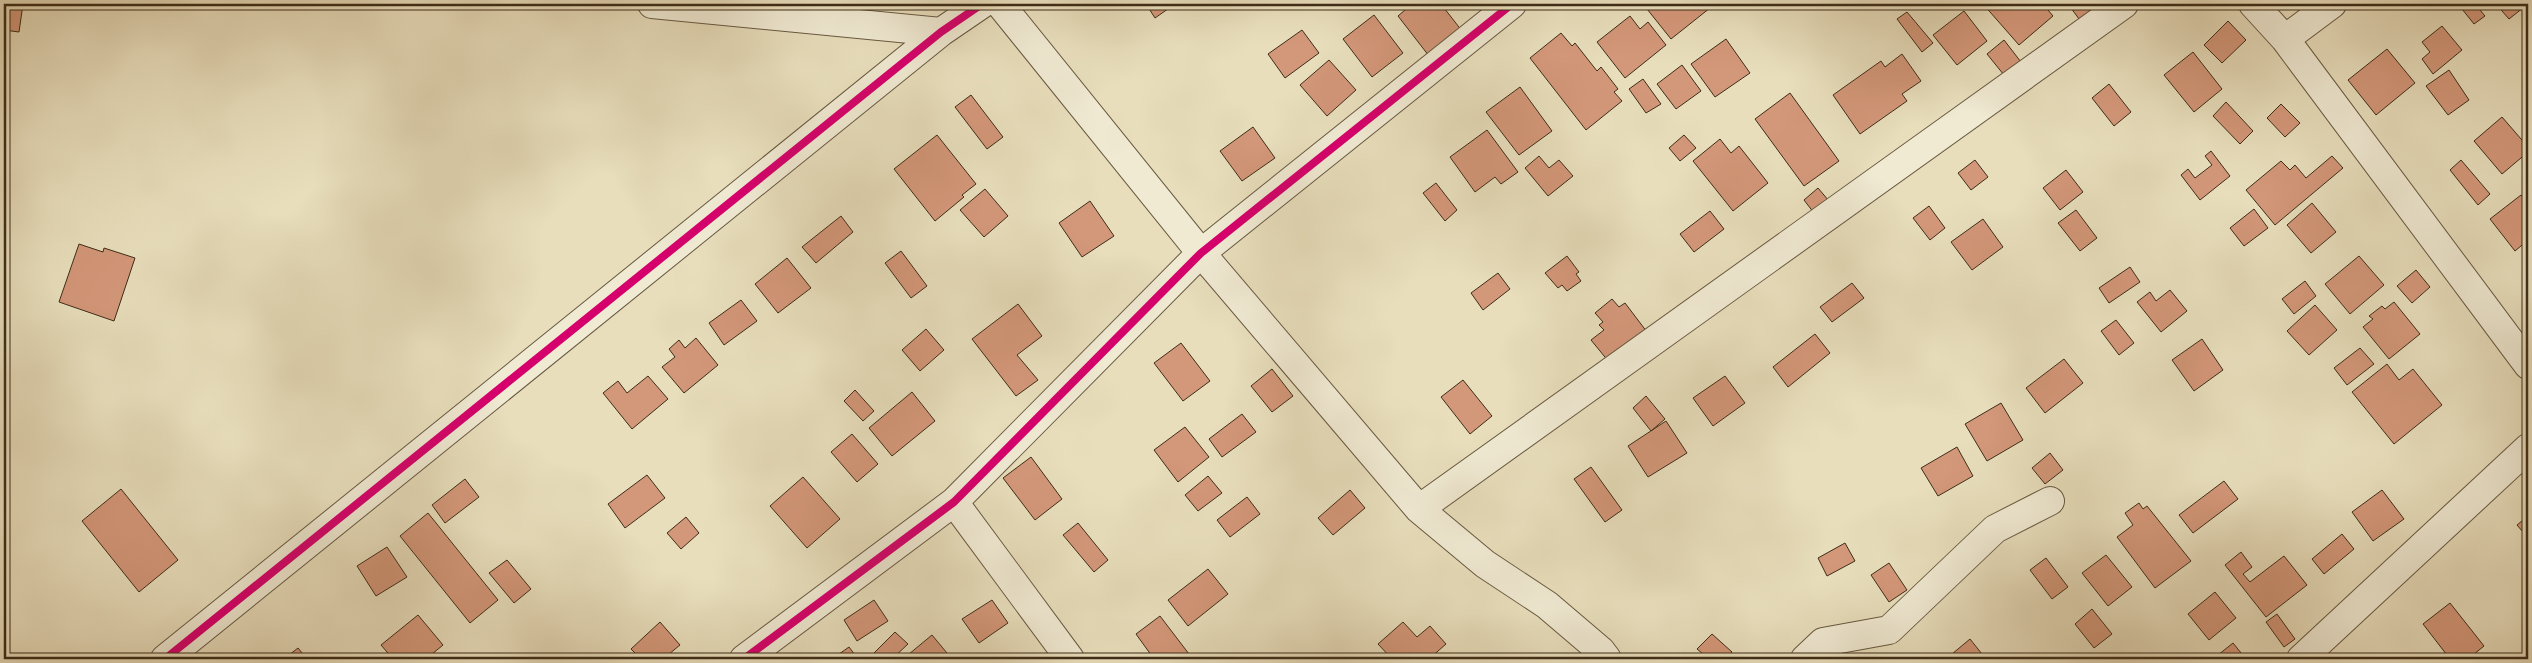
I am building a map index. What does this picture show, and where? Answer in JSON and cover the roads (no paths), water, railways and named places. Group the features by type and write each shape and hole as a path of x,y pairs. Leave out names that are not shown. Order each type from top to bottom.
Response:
{"street":[{"path":"652,4 941,32"},
{"path":"165,659 941,32 982,4"},
{"path":"1000,4 1201,253 1418,509 1485,564 1548,604 1601,651 1607,659"},
{"path":"744,659 954,502 1201,253 1512,4"},
{"path":"1418,509 2124,4"},
{"path":"2253,4 2285,40 2528,365"},
{"path":"2285,40 2332,4"},
{"path":"2305,658 2528,448"},
{"path":"1805,659 1823,642 1889,630 1996,529 2050,501"},
{"path":"954,502 1070,659"}]}
